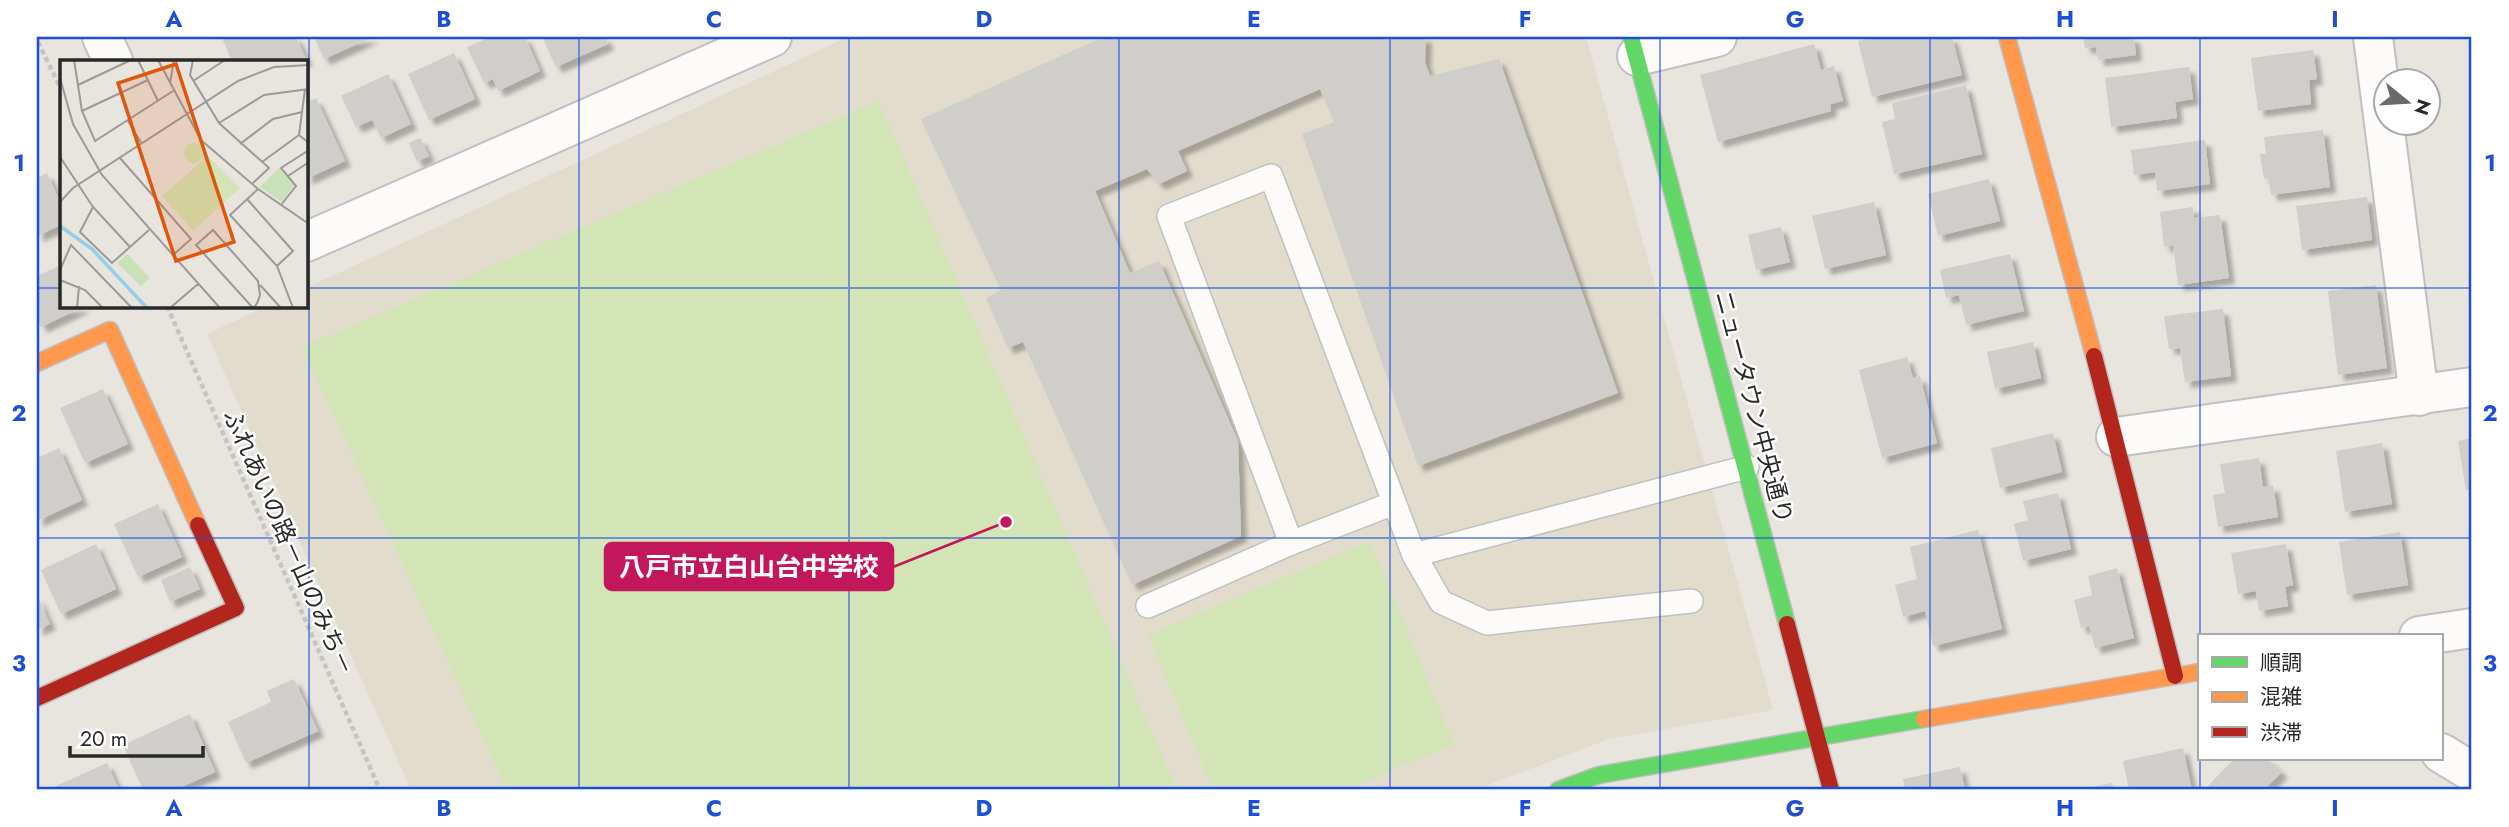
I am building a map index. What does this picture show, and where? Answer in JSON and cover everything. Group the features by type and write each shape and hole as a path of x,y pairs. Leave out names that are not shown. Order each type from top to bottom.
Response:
{"street":[{"path":"102,37 113,60"},
{"path":"308,241 772,37"},
{"path":"1634,46 1717,37"},
{"path":"2007,37 2116,437 2175,676"},
{"path":"2373,37 2419,396"},
{"name":"ニュータウン中央通り","path":"1634,46 1831,790"},
{"path":"37,363 110,330 236,608 37,698"},
{"path":"2116,437 2472,387"},
{"path":"2432,634 2472,628"},
{"path":"1558,790 1599,775 2198,672"},
{"path":"2442,754 2472,772"}],"lane":[{"path":"1291,543 1169,216 1271,176 1414,555 1441,603 1487,623 1691,601"},
{"path":"1414,555 1747,467"},
{"path":"1148,606 1291,543 1394,503"}],"path":[{"path":"38,42 60,87"},
{"name":"ふれあいの路－山のみち－","path":"168,308 380,790"}],"shaded area":[{"path":"848,37 1586,37 1773,710 1609,739 1475,790 411,790 207,334 263,308 308,308 308,287"}],"green space":[{"path":"879,101 1177,790 507,790 302,347"},
{"path":"1370,541 1454,744 1345,790 1213,790 1148,635"}],"building":[{"path":"296,37 307,60 232,60 222,38"},
{"path":"314,37 373,37 324,59"},
{"path":"490,37 525,37 540,71 498,91 493,79 484,83 467,47"},
{"path":"542,37 605,37 608,44 556,67"},
{"path":"1103,37 1426,37 1425,62 1430,76 1499,59 1618,393 1418,466 1302,134 1334,122 1320,89 1178,151 1187,171 1159,184 1147,169 1095,191 1130,273 1159,261 1238,441 1241,536 1132,585 1023,342 1008,348 986,298 1001,290 921,119"},
{"path":"1875,37 1952,37 1962,75 1872,97 1858,41"},
{"path":"2083,37 2134,37 2136,55 2098,60 2096,47 2085,48"},
{"path":"1814,44 1821,70 1834,66 1843,101 1830,104 1831,111 1718,142 1700,75"},
{"path":"2313,50 2317,79 2309,80 2311,104 2258,111 2251,58"},
{"path":"454,53 475,99 429,120 408,74"},
{"path":"2189,67 2193,99 2175,102 2177,118 2111,127 2105,78"},
{"path":"388,74 411,124 381,138 372,120 356,127 341,96"},
{"path":"1966,85 1982,154 1894,174 1882,122 1895,119 1892,103"},
{"path":"316,98 345,161 308,178 308,102"},
{"path":"2323,130 2330,187 2271,195 2269,178 2264,179 2260,154 2266,154 2264,137"},
{"path":"420,138 429,156 417,162 409,143"},
{"path":"2205,140 2210,184 2157,191 2155,172 2134,175 2131,150"},
{"path":"47,173 60,202 60,225 37,236 37,178"},
{"path":"1989,179 2000,221 1938,236 1928,194"},
{"path":"2367,197 2372,240 2302,250 2296,206"},
{"path":"1874,202 1886,255 1825,269 1812,216"},
{"path":"2193,207 2194,218 2220,215 2229,278 2178,285 2173,245 2164,247 2160,212"},
{"path":"1781,227 1790,262 1756,270 1748,235"},
{"path":"2010,254 2024,311 1966,325 1959,295 1946,298 1940,270"},
{"path":"60,265 60,308 81,308 41,327 37,318 37,276"},
{"path":"2376,285 2387,368 2338,375 2328,291"},
{"path":"2223,309 2231,376 2185,382 2180,348 2169,349 2164,316"},
{"path":"2033,342 2041,378 1995,389 1987,352"},
{"path":"1907,357 1913,378 1920,376 1937,443 1882,458 1859,370"},
{"path":"103,389 128,444 85,463 60,408"},
{"path":"2053,433 2062,472 2000,488 1991,448"},
{"path":"2472,438 2472,489 2466,490 2458,441"},
{"path":"2382,443 2392,504 2345,512 2336,451"},
{"path":"59,448 82,500 37,521 37,458"},
{"path":"2259,458 2263,487 2273,485 2278,517 2218,527 2213,495 2225,493 2220,464"},
{"path":"2058,493 2071,549 2023,561 2014,524 2028,520 2023,501"},
{"path":"158,504 182,557 138,577 114,524"},
{"path":"1978,530 2002,629 1933,646 1925,611 1903,617 1895,585 1917,579 1910,547"},
{"path":"2400,532 2408,585 2347,595 2339,542"},
{"path":"96,544 116,589 61,614 41,570"},
{"path":"2286,544 2293,585 2285,587 2288,606 2259,611 2256,591 2238,594 2231,553"},
{"path":"190,567 200,589 170,602 161,580"},
{"path":"2117,568 2134,638 2095,648 2089,626 2081,628 2074,600 2092,595 2088,576"},
{"path":"37,595 50,624 37,630"},
{"path":"294,679 318,731 246,763 228,722 271,702 267,691"},
{"path":"190,714 215,772 175,790 143,790 123,745"},
{"path":"2183,748 2192,790 2129,790 2123,761"},
{"path":"2233,760 2269,760 2282,772 2264,790 2204,790"},
{"path":"107,763 119,790 47,790"},
{"path":"1960,767 1965,790 1905,790 1903,779"},
{"path":"2112,783 2114,790 2081,790 2081,789"}],"traffic: fast":[{"path":"1631,37 1787,624"},
{"path":"1558,790 1599,775 1924,719"}],"traffic: slow":[{"path":"2007,37 2094,356"},
{"path":"37,363 110,330 198,525"},
{"path":"1924,719 2198,672"}],"traffic: jam":[{"path":"2094,356 2175,676"},
{"path":"37,698 236,608 198,525"},
{"path":"1787,624 1831,790"}],"place":[{"name":"八戸市立白山台中学校","path":"1006,522"}]}
